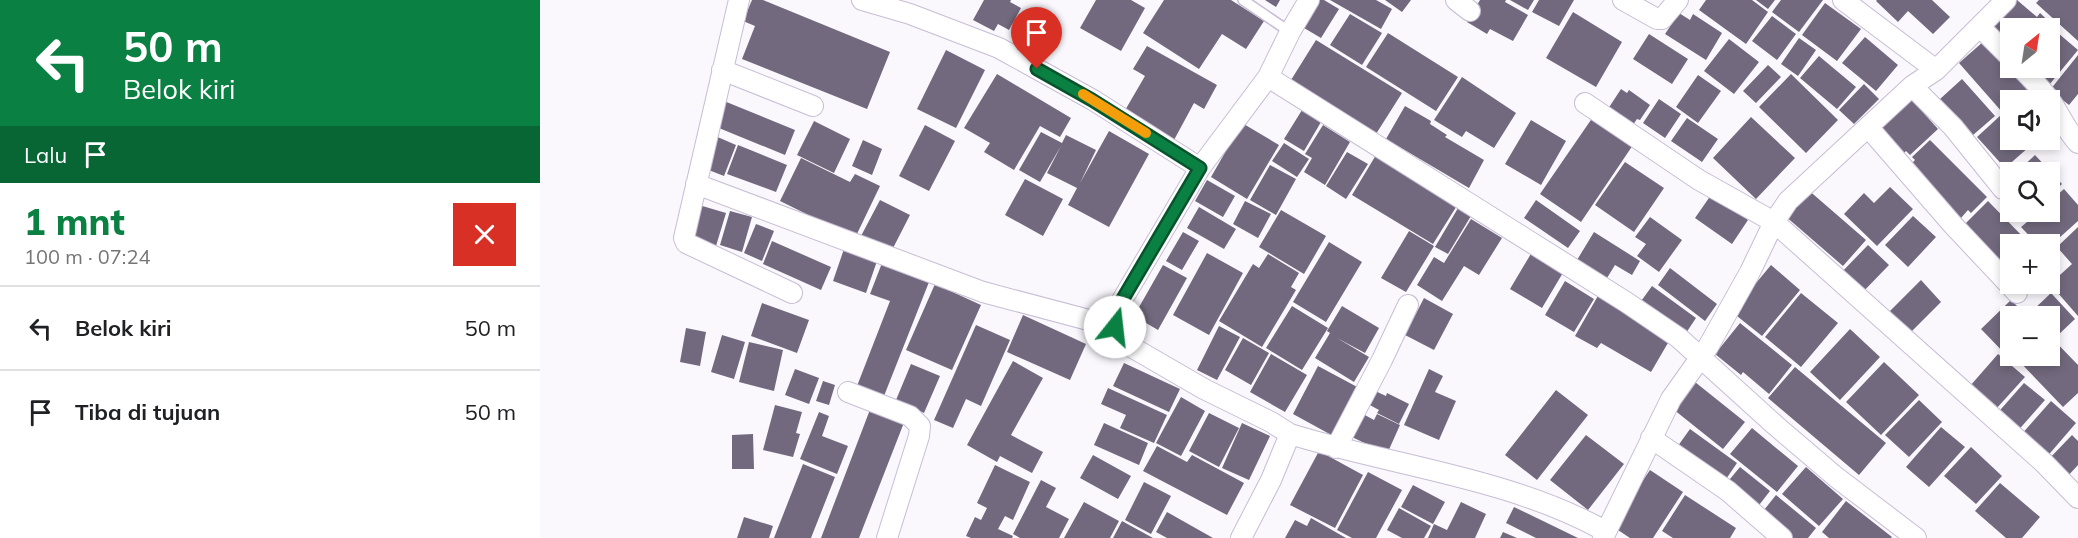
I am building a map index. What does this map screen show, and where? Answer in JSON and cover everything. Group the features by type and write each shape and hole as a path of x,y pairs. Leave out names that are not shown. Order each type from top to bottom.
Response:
{"street":[{"path":"739,0 684,238 686,243 792,293"},
{"path":"862,0 910,14 999,48 1092,100 1200,168"},
{"path":"1115,327 1121,302 1200,168 1268,77 1309,0"},
{"path":"1623,0 1657,19 1662,19 1678,0"},
{"path":"1843,0 1936,70"},
{"path":"696,184 983,292 1115,327 1128,345 1204,389 1271,422 1290,434 1336,448 1439,472 1530,497 1586,520 1604,534 1671,399 1708,347 1750,272 1774,222 1788,201 1912,86 1936,70 2006,0"},
{"path":"1980,27 2000,47"},
{"path":"722,70 813,106"},
{"path":"1268,77 1626,302 1679,338 1828,469 1916,538"},
{"path":"2031,78 2040,87 2062,123 2078,143"},
{"path":"1912,86 1953,127 2000,185"},
{"path":"1585,103 1699,180 1774,222 2036,456 2078,498"},
{"path":"1868,127 1953,225 2000,275"},
{"path":"1336,448 1408,305"},
{"path":"848,392 910,416 920,426 919,436 887,538"},
{"path":"1241,538 1290,434"},
{"path":"1651,438 1728,491 1782,538"}],"lane":[{"path":"1243,0 1290,32"}],"building":[{"path":"752,0 763,0 890,52 867,109 742,59 755,26 743,21"},
{"path":"984,0 1011,0 1010,2 1021,8 1009,30 998,24 994,31 973,20"},
{"path":"1096,0 1131,0 1145,8 1121,51 1080,28"},
{"path":"1164,0 1231,0 1264,21 1246,49 1222,34 1199,69 1143,33"},
{"path":"1265,0 1280,0 1276,7"},
{"path":"1315,0 1324,0 1339,9 1321,38 1299,25"},
{"path":"1330,0 1376,0 1392,9 1381,29"},
{"path":"1385,0 1411,0 1402,12"},
{"path":"1480,0 1506,0 1505,2 1528,15 1513,41 1490,29 1487,34 1467,22"},
{"path":"1510,0 1534,0 1528,10"},
{"path":"1539,0 1574,0 1559,26 1532,12"},
{"path":"1706,0 1752,0 1768,12 1746,44 1699,10"},
{"path":"1756,0 1775,0 1768,9"},
{"path":"1781,0 1823,0 1799,32 1772,12"},
{"path":"1877,0 1932,0 1950,17 1933,34 1908,11 1898,22"},
{"path":"2010,0 2017,0 2037,17 2040,13 2045,18 2000,18 2000,33 1989,24"},
{"path":"2039,0 2078,0 2078,41 2060,25 2060,18 2053,18 2036,3"},
{"path":"1825,3 1861,29 1837,61 1802,35"},
{"path":"1573,12 1622,42 1596,87 1546,58"},
{"path":"1679,13 1690,20 1693,14 1722,33 1706,60 1665,34"},
{"path":"1350,14 1382,33 1362,65 1330,45"},
{"path":"1772,16 1796,34 1777,60 1752,41"},
{"path":"1388,33 1458,77 1436,111 1366,67"},
{"path":"1649,34 1688,59 1672,84 1633,59"},
{"path":"2060,35 2078,50 2060,72"},
{"path":"1865,37 1898,65 1876,91 1842,63"},
{"path":"1799,38 1816,50 1798,76 1781,64"},
{"path":"1729,39 1759,62 1734,94 1704,71"},
{"path":"1316,40 1402,93 1376,134 1291,80"},
{"path":"1984,41 2000,59 2000,78 2017,78 2027,90 2000,90 2000,110 1959,63"},
{"path":"1147,46 1217,85 1204,109 1194,103 1174,140 1124,112 1145,76 1133,69"},
{"path":"946,50 985,70 956,128 917,109"},
{"path":"2078,55 2078,94 2069,105 2060,98 2060,90 2050,90"},
{"path":"1819,56 1856,87 1837,109 1800,78"},
{"path":"1768,65 1781,77 1756,103 1743,91"},
{"path":"997,74 1071,118 1060,137 1040,126 1014,170 984,152 990,143 964,128"},
{"path":"1791,74 1838,120 1806,153 1759,107"},
{"path":"1698,75 1721,91 1698,123 1676,107"},
{"path":"1462,77 1516,113 1494,148 1466,131 1462,137 1434,120"},
{"path":"2040,78 2055,78 2049,85"},
{"path":"1962,79 1995,116 1973,135 1940,99"},
{"path":"1864,84 1879,99 1854,124 1839,110"},
{"path":"1621,89 1627,93 1629,90 1650,105 1640,120 1637,119 1630,129 1606,112"},
{"path":"1659,99 1681,114 1665,138 1643,123"},
{"path":"1911,99 1938,129 1910,155 1906,151 1900,157 1875,129"},
{"path":"724,101 795,130 785,155 714,126"},
{"path":"1405,106 1431,121 1430,124 1447,135 1445,137 1484,160 1469,188 1386,139"},
{"path":"1302,110 1321,122 1304,151 1284,139"},
{"path":"1595,114 1635,142 1581,222 1540,194"},
{"path":"2000,116 2000,150 2026,150 2012,162 2000,162 1977,137"},
{"path":"1751,117 1795,158 1756,199 1713,158"},
{"path":"1687,118 1718,139 1702,162 1671,141"},
{"path":"1531,120 1566,141 1541,185 1505,164"},
{"path":"814,121 850,139 834,173 797,155"},
{"path":"1242,123 1279,145 1247,199 1211,177"},
{"path":"925,125 955,141 929,191 899,176"},
{"path":"1323,125 1350,142 1325,185 1304,172 1312,158 1305,154"},
{"path":"1109,131 1149,154 1109,227 1068,205 1077,188 1047,173 1061,146 1040,182 1019,170 1041,132 1062,143 1066,135 1096,150 1080,183"},
{"path":"713,135 736,145 724,176 701,167"},
{"path":"863,140 882,149 872,175 852,166"},
{"path":"1930,140 1987,197 1971,213 1968,210 1961,218 1909,166 1915,160 1912,157"},
{"path":"1284,143 1309,159 1297,177 1272,161"},
{"path":"738,145 787,165 776,192 727,174"},
{"path":"1347,152 1368,164 1346,199 1326,186"},
{"path":"1376,155 1458,204 1433,244 1352,195"},
{"path":"2035,155 2042,162 2028,162"},
{"path":"801,158 850,182 855,174 880,186 855,238 780,201"},
{"path":"1625,162 1664,188 1634,232 1595,205"},
{"path":"1270,165 1296,179 1276,215 1250,200"},
{"path":"1025,179 1063,199 1043,236 1005,215"},
{"path":"1207,180 1235,196 1223,217 1195,201"},
{"path":"1890,187 1913,209 1877,246 1844,214 1864,193 1874,203"},
{"path":"1806,188 1866,240 1843,266 1784,215"},
{"path":"2064,189 2078,205 2078,221 2060,237 2060,234 2028,234 2021,227 2027,222 2060,222 2060,192"},
{"path":"1711,195 1748,220 1732,244 1695,218"},
{"path":"880,200 910,215 891,252 861,236"},
{"path":"1536,200 1580,231 1568,248 1524,218"},
{"path":"1245,201 1271,214 1258,238 1233,224"},
{"path":"1988,201 2000,213 2000,222 2009,222 2020,234 2000,234 2000,268 1998,270 1959,230"},
{"path":"1461,203 1474,211 1448,254 1435,247"},
{"path":"699,205 726,213 716,246 689,238"},
{"path":"1199,207 1236,229 1224,249 1187,228"},
{"path":"1281,210 1326,236 1304,274 1259,247"},
{"path":"730,211 752,217 742,252 720,245"},
{"path":"1913,216 1936,237 1908,267 1885,245"},
{"path":"1650,217 1682,240 1659,272 1637,256 1646,244 1635,237"},
{"path":"1471,219 1502,238 1479,275 1464,266 1442,301 1417,285 1434,257 1444,263"},
{"path":"756,224 774,231 762,261 744,253"},
{"path":"2078,227 2078,316 2059,294 2060,275 2072,264 2060,250 2060,244"},
{"path":"1409,231 1434,246 1406,292 1381,278"},
{"path":"1183,232 1199,241 1182,270 1166,261"},
{"path":"1594,232 1640,261 1632,275 1615,265 1607,278 1577,260"},
{"path":"772,241 831,267 821,290 763,264"},
{"path":"1329,242 1362,262 1326,322 1293,302"},
{"path":"1868,245 1889,265 1859,296 1838,276"},
{"path":"844,249 877,261 866,293 833,281"},
{"path":"1532,252 1564,271 1542,308 1510,289"},
{"path":"1207,253 1243,273 1209,335 1173,315"},
{"path":"1268,254 1299,273 1291,287 1296,290 1262,347 1219,321 1253,264 1259,268"},
{"path":"882,263 929,282 884,396 857,386 890,301 870,294"},
{"path":"1163,265 1187,278 1158,330 1134,316"},
{"path":"1771,265 1800,290 1762,336 1732,312"},
{"path":"1670,268 1717,304 1705,321 1658,285"},
{"path":"1921,280 1941,302 1905,338 1884,317"},
{"path":"1565,281 1594,299 1574,332 1545,315"},
{"path":"935,284 981,305 952,370 906,350"},
{"path":"1652,286 1696,318 1684,336 1639,304"},
{"path":"1801,293 1838,323 1801,367 1765,337"},
{"path":"1599,294 1672,336 1651,372 1601,343 1597,348 1575,336"},
{"path":"2052,294 2075,319 2060,333 2060,306 2037,306"},
{"path":"1424,298 1453,314 1434,350 1405,335"},
{"path":"2011,300 2017,306 2005,306"},
{"path":"762,303 809,320 797,353 751,336"},
{"path":"1292,306 1328,328 1302,370 1266,348"},
{"path":"1342,306 1379,328 1365,353 1337,338 1369,357 1354,382 1315,358"},
{"path":"2000,311 2000,349 1981,329"},
{"path":"1023,315 1086,344 1070,380 1007,352"},
{"path":"1740,323 1792,365 1769,394 1743,372 1741,375 1715,354"},
{"path":"976,325 1010,340 981,406 966,399 953,428 934,420"},
{"path":"1219,326 1240,337 1217,380 1197,370"},
{"path":"686,328 706,332 700,366 680,362"},
{"path":"1850,329 1880,357 1840,400 1810,372"},
{"path":"722,335 745,342 734,379 711,372"},
{"path":"1243,338 1269,353 1251,385 1225,370"},
{"path":"749,342 783,350 774,391 739,382"},
{"path":"2060,346 2078,365 2078,393 2063,407 2024,366 2060,366"},
{"path":"1271,354 1307,375 1285,412 1250,392"},
{"path":"1998,354 2000,366 2012,366 2025,377 1996,409 1970,386"},
{"path":"1013,361 1043,378 1011,435 1043,452 1032,473 1000,456 997,462 967,445"},
{"path":"1884,362 1919,395 1881,435 1846,402"},
{"path":"1124,363 1180,389 1169,412 1113,386"},
{"path":"911,364 940,376 924,413 896,400"},
{"path":"1318,366 1361,389 1335,437 1293,414"},
{"path":"1795,367 1886,443 1859,475 1768,398"},
{"path":"795,369 819,378 809,404 785,395"},
{"path":"1429,369 1443,376 1435,392 1456,401 1439,440 1404,425"},
{"path":"823,381 835,385 829,405 816,401"},
{"path":"1695,382 1745,422 1723,449 1673,409"},
{"path":"2024,383 2045,400 2015,434 1994,417"},
{"path":"1108,388 1167,415 1154,443 1120,428 1126,415 1101,404"},
{"path":"1373,390 1386,396 1387,393 1409,404 1399,424 1377,413 1379,410 1366,403"},
{"path":"1556,390 1588,415 1537,480 1505,455"},
{"path":"1181,397 1205,411 1181,456 1156,443"},
{"path":"1919,400 1942,422 1909,457 1885,435"},
{"path":"2051,401 2076,423 2045,459 2020,436"},
{"path":"775,405 802,412 796,433 800,434 793,457 763,450"},
{"path":"871,407 905,420 859,538 821,538"},
{"path":"819,412 829,416 822,436 848,446 837,474 800,459"},
{"path":"1209,413 1239,428 1219,467 1189,451"},
{"path":"1363,414 1374,420 1377,414 1400,425 1387,454 1352,437"},
{"path":"1104,423 1148,443 1139,465 1094,445"},
{"path":"1242,423 1270,436 1249,480 1222,468"},
{"path":"1941,427 1965,447 1929,487 1906,467"},
{"path":"1752,428 1798,466 1777,492 1730,454"},
{"path":"1690,429 1737,463 1722,485 1675,450"},
{"path":"753,434 754,469 732,469 732,435"},
{"path":"1586,435 1624,464 1588,510 1550,480"},
{"path":"2072,435 2078,441 2078,465 2066,478 2047,461"},
{"path":"1157,446 1187,462 1192,455 1244,483 1227,515 1143,471"},
{"path":"1971,447 2002,476 1976,504 1944,476"},
{"path":"1319,451 1363,475 1335,528 1290,505"},
{"path":"1093,455 1131,476 1118,499 1080,478"},
{"path":"803,464 835,477 811,538 774,538"},
{"path":"995,465 1030,482 1013,520 1005,516 998,529 1013,536 1012,538 971,538 966,536 975,517 981,520 987,508 977,503"},
{"path":"1740,467 1770,491 1756,509 1725,485"},
{"path":"1806,467 1843,499 1819,526 1782,494"},
{"path":"1650,470 1683,492 1653,538 1630,538 1612,526"},
{"path":"1368,472 1402,490 1376,538 1352,538 1337,530"},
{"path":"1041,480 1056,488 1046,507 1069,519 1059,538 1020,538 1013,534"},
{"path":"1144,482 1171,496 1151,534 1125,520"},
{"path":"2000,483 2040,517 2022,538 2006,538 1975,511"},
{"path":"1413,485 1445,502 1433,524 1401,507"},
{"path":"1685,495 1736,528 1730,538 1673,538 1662,531"},
{"path":"1776,495 1816,528 1808,538 1787,538 1760,515"},
{"path":"1846,501 1892,537 1829,538 1822,532"},
{"path":"1084,502 1119,521 1110,538 1064,538"},
{"path":"1461,502 1486,514 1475,538 1428,538 1434,524 1447,530"},
{"path":"1514,507 1578,538 1536,538 1506,523"},
{"path":"1399,508 1431,526 1424,538 1402,538 1387,530"},
{"path":"1167,512 1213,538 1167,538 1156,532"},
{"path":"744,517 773,526 769,538 737,538"},
{"path":"1311,518 1346,538 1285,538 1295,520 1307,526"},
{"path":"1122,521 1153,538 1113,538"},
{"path":"1503,532 1517,538 1500,538"}],"slow traffic":[{"path":"1083,94 1146,133"}],"route":[{"path":"1037,69 1092,100 1200,168 1121,302 1115,327"}]}
